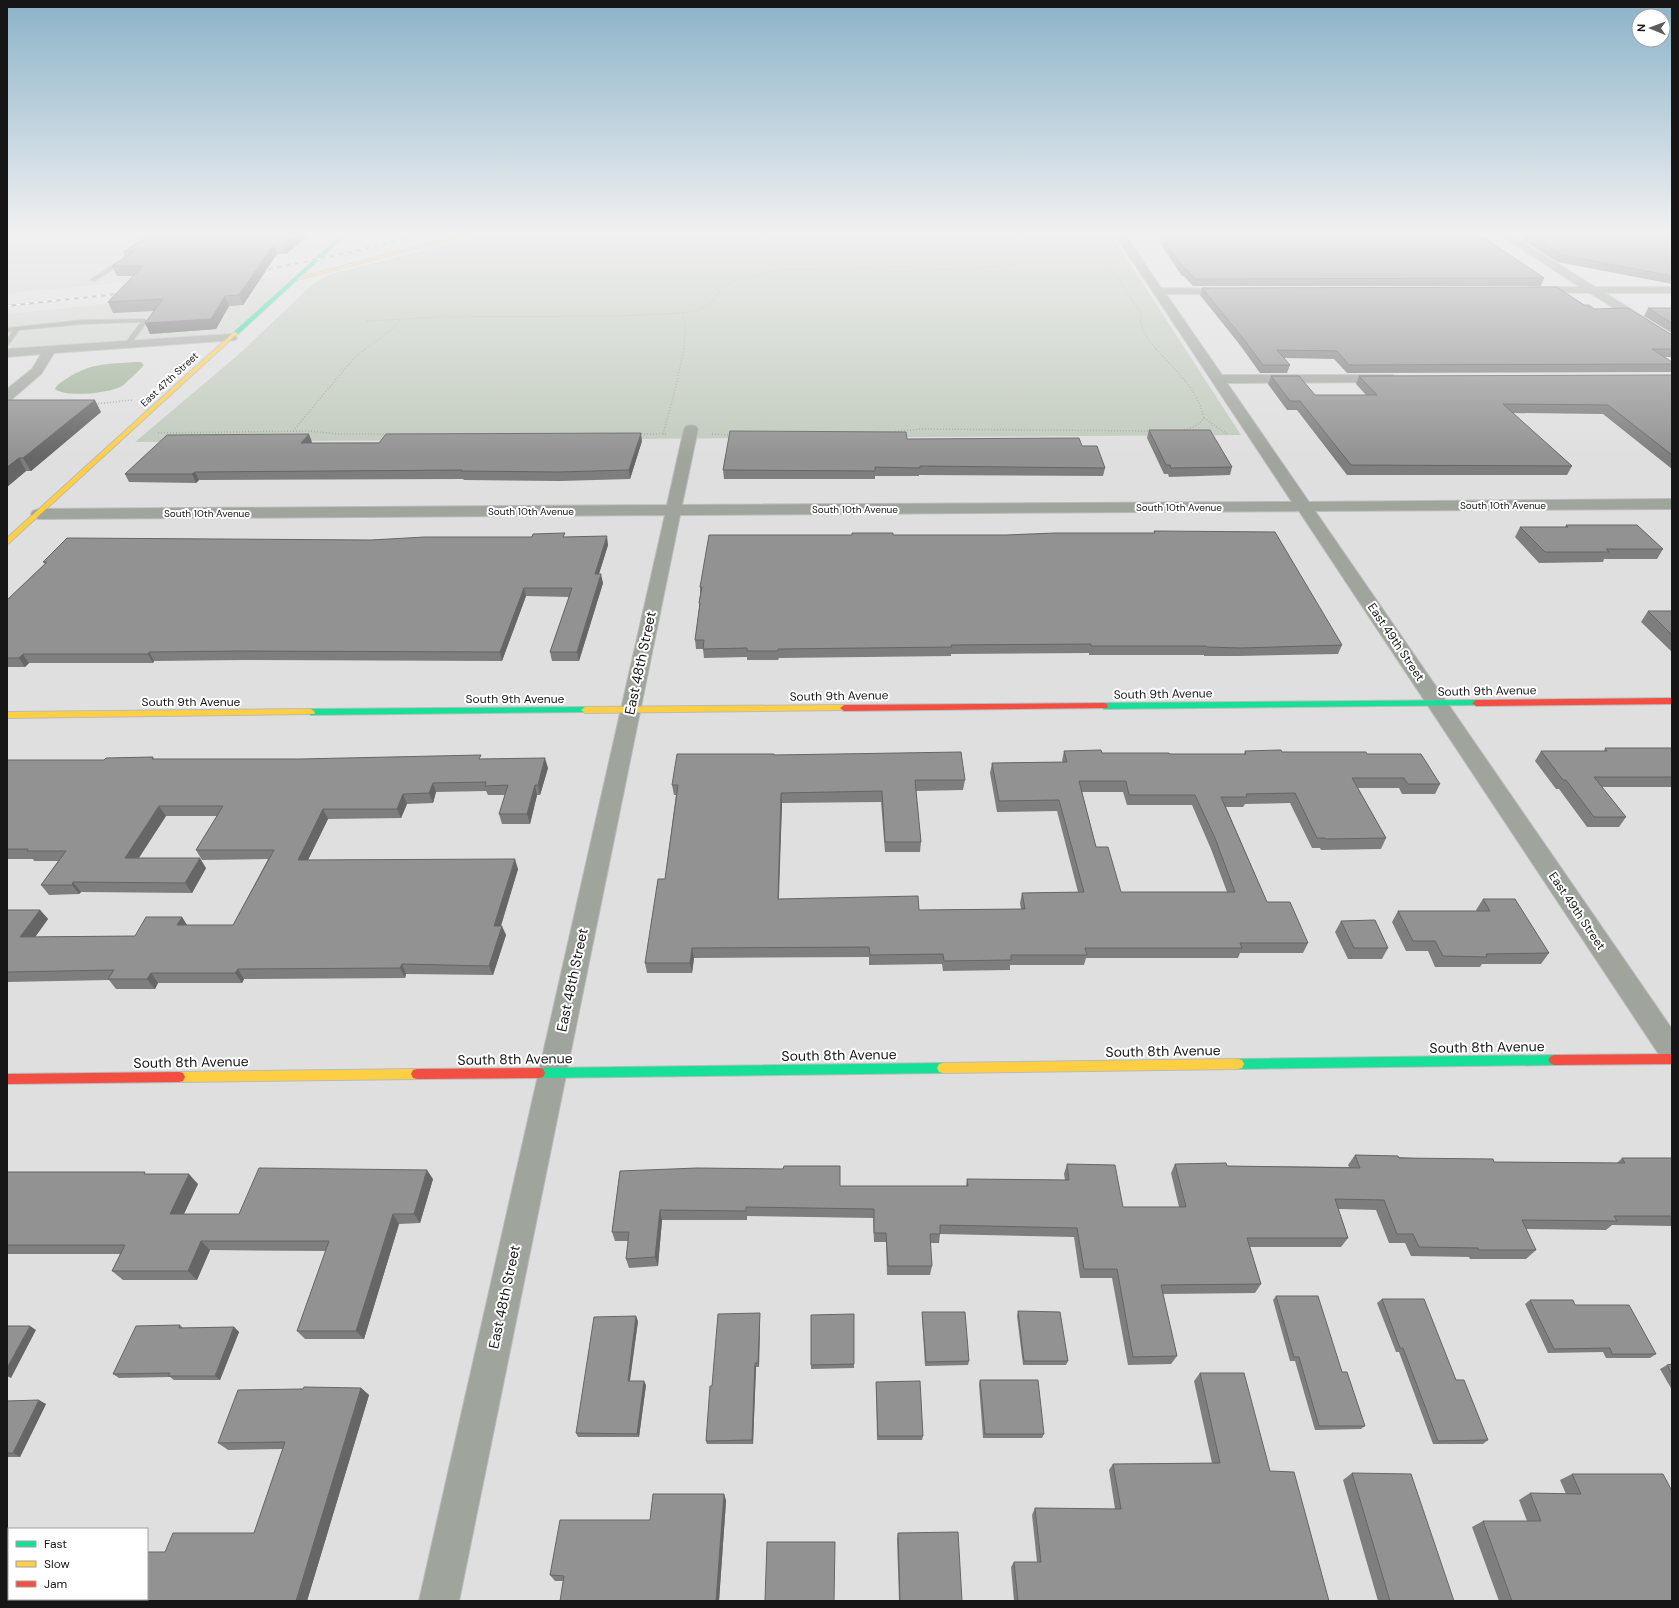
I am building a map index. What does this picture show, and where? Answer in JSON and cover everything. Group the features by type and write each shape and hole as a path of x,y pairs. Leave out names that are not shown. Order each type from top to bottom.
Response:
{"street":[{"name":"East 47th Street","path":"7,542 264,308"},
{"name":"East 49th Street","path":"1170,308 1672,1051"},
{"path":"1621,308 1672,340"},
{"path":"7,353 230,338"},
{"path":"7,396 37,371 50,350"},
{"path":"1218,379 1401,378"},
{"name":"East 48th Street","path":"439,1601 690,432"},
{"name":"South 10th Avenue","path":"39,514 1672,504"},
{"name":"South 9th Avenue","path":"7,715 1672,701"},
{"name":"South 8th Avenue","path":"7,1079 1672,1059"}],"lane":[{"path":"7,330 83,322 143,320 144,322 127,345"},
{"path":"7,343 18,328"}],"path":[{"path":"367,321 434,317 618,316 683,313 701,308"},
{"path":"1138,308 1141,313 1141,326 1152,342 1196,395 1204,418 1228,435"},
{"path":"663,434 681,367 685,318 683,313"},
{"path":"293,431 354,358 391,330 397,322 402,319"},
{"path":"91,405 138,400"},
{"path":"1175,430 1193,428 1204,418"},
{"path":"883,433 921,429 1156,431"},
{"path":"157,432 293,431 344,434 444,434"},
{"path":"631,434 690,432 734,435"}],"shaded area":[{"path":"67,308 259,308 227,336 7,351 7,314"},
{"path":"288,308 1159,308 1241,435 135,442 238,355"},
{"path":"141,362 144,365 124,385 116,389 88,394 78,394 61,392 55,389 58,384 66,379 91,367"}],"building":[{"path":"156,308 218,308 211,319 145,323"},
{"path":"1218,308 1628,308 1672,335 1672,349 1652,349 1672,362 1672,364 1349,365 1337,351 1277,350 1290,365 1263,365"},
{"path":"1648,308 1672,308 1672,323"},
{"path":"1672,375 1672,455 1608,405 1503,404 1572,466 1351,465 1300,401 1290,401 1271,376 1299,376 1315,395 1377,395 1359,376"},
{"path":"7,400 95,400 23,458 19,458 7,467"},
{"path":"1149,430 1210,430 1232,467 1171,468 1170,465 1166,465"},
{"path":"730,431 906,432 907,439 1079,438 1082,446 1097,446 1105,468 920,466 920,468 875,467 875,471 723,470"},
{"path":"641,433 629,470 558,472 461,471 462,470 195,472 192,474 125,474 167,435 309,434 301,443 379,443 386,434"},
{"path":"1566,525 1637,525 1663,549 1606,549 1609,552 1545,552 1520,527 1568,527"},
{"path":"1154,531 1275,532 1342,645 1241,648 1206,646 1091,646 1091,644 951,645 952,647 778,649 778,651 747,651 747,648 703,649 704,640 695,640 702,587 700,587 709,535 852,535 852,533 893,533 893,535 1006,535 1055,533 1155,533"},
{"path":"565,533 563,537 607,536 595,574 601,574 577,652 550,652 572,588 524,588 500,652 149,652 148,654 23,654 19,658 7,658 7,600 47,562 43,562 67,538 371,540 425,537 532,537 533,534"},
{"path":"1648,611 1672,611 1672,635"},
{"path":"1605,748 1672,748 1672,777 1594,777 1626,817 1594,817 1566,780 1563,780 1541,751 1607,751"},
{"path":"1101,750 1102,753 1246,754 1245,751 1281,750 1282,752 1366,752 1367,754 1421,754 1440,784 1408,784 1404,778 1352,778 1386,838 1317,838 1295,793 1246,794 1247,797 1221,797 1267,902 1290,902 1308,943 1240,943 1242,948 1085,948 1087,955 1011,955 1011,960 944,961 943,954 870,955 869,947 692,948 690,963 645,963 658,879 665,879 678,785 672,785 677,754 774,755 961,752 965,780 915,780 921,842 885,842 882,791 781,793 778,899 918,896 919,910 1025,909 1022,893 1084,892 1059,800 999,801 992,763 1067,762 1064,751","holes":["1079,781 1126,781 1129,795 1195,795 1215,838 1235,892 1121,892 1108,847 1096,847"]},
{"path":"481,755 479,759 545,758 538,785 535,785 527,814 499,814 508,785 485,786 486,782 433,783 429,793 403,794 397,809 323,809 298,860 515,859 494,926 502,926 489,966 402,964 400,968 238,969 235,973 151,973 147,979 108,979 114,970 7,972 7,910 40,910 20,937 135,936 146,917 182,917 177,925 233,925 274,850 196,850 223,806 159,806 125,858 200,858 185,883 73,882 72,885 41,885 66,851 27,851 28,849 7,849 7,760 104,760 106,758 153,757 152,759 300,759"},
{"path":"1483,899 1515,899 1549,953 1486,954 1487,957 1443,956 1435,941 1413,941 1398,911 1490,911"},
{"path":"1375,920 1388,948 1354,948 1341,921"},
{"path":"1355,1155 1398,1156 1399,1158 1493,1159 1494,1162 1625,1163 1622,1158 1672,1158 1672,1216 1614,1216 1617,1221 1522,1220 1536,1250 1479,1250 1478,1248 1419,1247 1413,1234 1397,1234 1384,1200 1335,1199 1348,1238 1247,1238 1261,1284 1161,1285 1177,1356 1133,1357 1117,1269 1084,1269 1077,1228 940,1225 940,1234 930,1234 932,1266 888,1266 886,1233 874,1233 874,1209 746,1207 746,1211 660,1210 655,1257 626,1259 629,1232 612,1232 620,1171 697,1168 783,1169 784,1166 840,1166 840,1186 968,1186 967,1179 1069,1180 1067,1164 1115,1165 1123,1207 1186,1207 1175,1164 1226,1163 1227,1166 1360,1168"},
{"path":"259,1168 427,1170 414,1214 393,1214 356,1331 297,1331 329,1241 201,1241 188,1271 112,1271 125,1245 7,1245 7,1172 145,1172 144,1174 189,1174 170,1214 239,1214"},
{"path":"1276,1296 1318,1296 1342,1372 1347,1372 1365,1426 1319,1426 1299,1357 1294,1357"},
{"path":"1382,1299 1424,1299 1456,1380 1464,1380 1488,1440 1438,1441 1403,1348 1400,1348"},
{"path":"1530,1300 1573,1300 1575,1305 1629,1305 1656,1354 1612,1354 1610,1348 1554,1349"},
{"path":"1018,1311 1060,1312 1068,1361 1024,1361"},
{"path":"922,1312 965,1312 969,1361 926,1362"},
{"path":"760,1313 758,1363 755,1363 752,1440 706,1441 718,1314"},
{"path":"854,1314 854,1364 811,1365 811,1315"},
{"path":"636,1316 628,1381 644,1381 637,1434 576,1433 594,1317"},
{"path":"180,1325 179,1328 234,1327 215,1376 168,1376 170,1373 113,1374 136,1326"},
{"path":"7,1326 30,1326 7,1368"},
{"path":"1672,1364 1672,1374 1667,1365"},
{"path":"1200,1373 1244,1373 1270,1471 1294,1472 1329,1601 1018,1601 1014,1562 1041,1562 1035,1508 1121,1509 1113,1464 1220,1463"},
{"path":"980,1380 1038,1380 1044,1434 985,1434"},
{"path":"920,1381 923,1436 878,1436 876,1382"},
{"path":"304,1387 361,1388 296,1601 7,1601 7,1552 8,1600 148,1600 148,1552 165,1552 173,1533 254,1533 285,1442 218,1443 238,1390 303,1389"},
{"path":"39,1400 13,1453 7,1453 7,1401"},
{"path":"1352,1473 1411,1474 1454,1601 1390,1601"},
{"path":"1572,1474 1663,1474 1672,1491 1672,1601 1512,1601 1483,1521 1541,1521 1530,1493 1581,1494"},
{"path":"653,1494 724,1494 716,1601 560,1601 564,1576 550,1575 560,1520 650,1520"},
{"path":"958,1532 962,1601 900,1601 898,1533"},
{"path":"767,1542 835,1542 834,1601 765,1601"}],"traffic: fast":[{"path":"236,333 263,308"},
{"path":"1104,706 1476,703"},
{"path":"311,712 585,710"},
{"path":"1238,1064 1554,1060"},
{"path":"539,1073 943,1068"}],"traffic: slow":[{"path":"7,542 236,333"},
{"path":"585,710 844,708"},
{"path":"7,715 311,712"},
{"path":"943,1068 1238,1064"},
{"path":"179,1077 417,1074"}],"traffic: jam":[{"path":"1476,703 1672,701"},
{"path":"844,708 1104,706"},
{"path":"1554,1060 1672,1059"},
{"path":"417,1074 539,1073"},
{"path":"7,1079 179,1077"}]}
